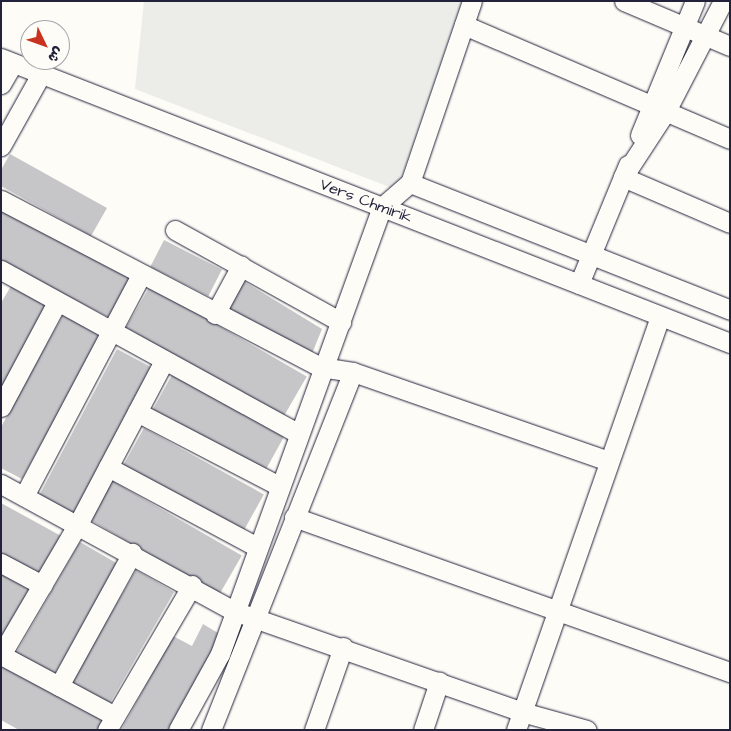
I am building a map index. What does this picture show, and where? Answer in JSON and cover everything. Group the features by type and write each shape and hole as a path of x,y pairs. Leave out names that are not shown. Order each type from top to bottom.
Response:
{"street":[{"path":"178,730 220,654 322,367 341,322 382,207 410,183 472,1"},
{"path":"624,1 730,46"},
{"path":"659,108 695,1"},
{"path":"579,284 623,177 659,108 706,35 723,1"},
{"path":"464,25 730,139"},
{"path":"1,84 7,60"},
{"name":"Vers Chmirik","path":"7,60 730,343"},
{"path":"1,146 41,74"},
{"path":"623,177 730,223"},
{"path":"410,183 729,309 709,335"},
{"path":"1,200 215,314 322,367 353,372 609,461"},
{"path":"175,230 341,322"},
{"path":"215,314 240,266"},
{"path":"3,275 57,302 298,434"},
{"path":"24,496 141,275"},
{"path":"1,407 57,302"},
{"path":"516,730 660,316"},
{"path":"164,361 78,524 1,655 59,686 111,723 192,585"},
{"path":"211,730 254,617 353,372"},
{"path":"137,412 279,486"},
{"path":"108,467 257,547"},
{"path":"1,484 192,585 234,611 343,647 522,712 587,730"},
{"path":"294,517 558,608 730,672"},
{"path":"59,686 132,554"},
{"path":"1,563 42,585"},
{"path":"314,730 343,647"},
{"path":"423,730 439,682"}],"shaded area":[{"path":"144,1 462,1 397,190 135,89"}],"building":[{"path":"10,154 107,208 91,236 1,186 1,170"},
{"path":"1,211 135,280 114,320 1,262"},
{"path":"164,240 222,270 208,296 150,267"},
{"path":"240,279 322,329 311,356 224,308"},
{"path":"11,286 49,306 1,393 1,303"},
{"path":"150,286 307,376 283,418 126,328"},
{"path":"64,313 102,334 22,479 1,468 1,427"},
{"path":"117,349 155,369 77,516 39,496"},
{"path":"173,373 285,435 263,475 151,413"},
{"path":"144,428 264,494 243,532 123,466"},
{"path":"111,480 242,556 219,594 89,519"},
{"path":"1,503 63,537 42,576 1,554"},
{"path":"80,542 118,564 54,676 16,654"},
{"path":"1,570 36,588 1,642"},
{"path":"136,570 174,592 110,704 72,682"},
{"path":"203,624 218,633 212,656 170,730 121,730 173,636 192,646"},
{"path":"1,665 105,722 100,730 19,730 1,720"}]}
